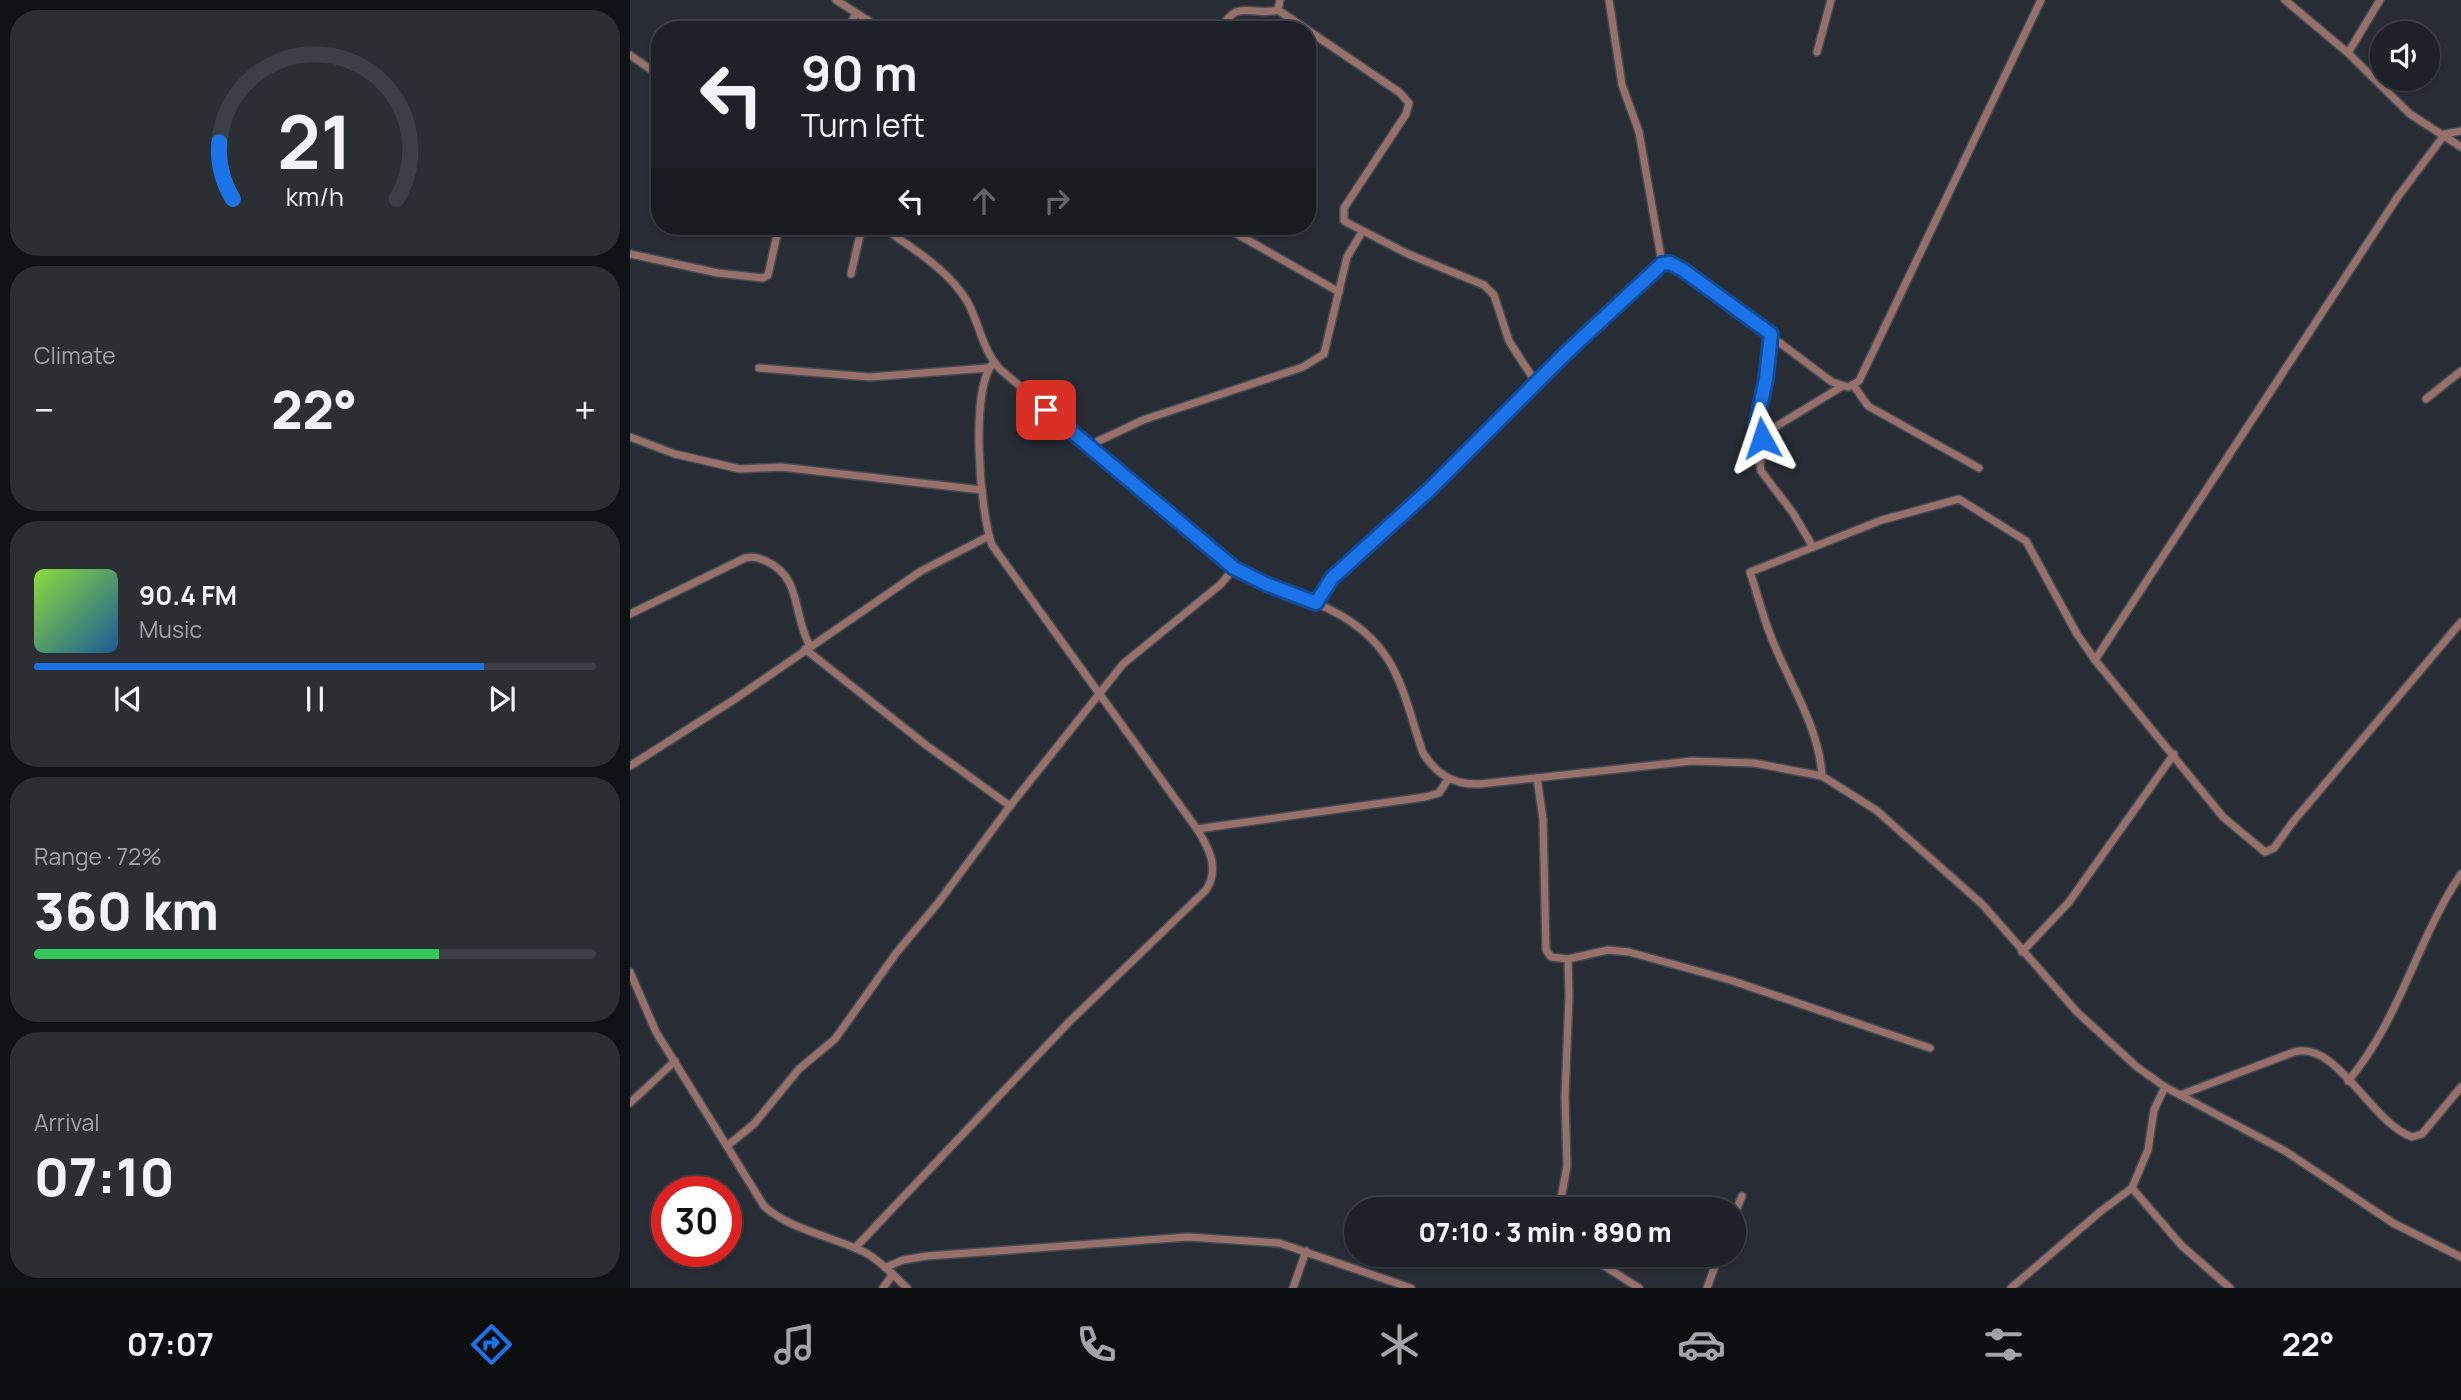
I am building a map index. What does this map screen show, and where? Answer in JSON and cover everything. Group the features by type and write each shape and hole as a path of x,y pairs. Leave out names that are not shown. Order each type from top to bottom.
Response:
{"street":[{"path":"836,0 869,21"},
{"path":"1278,10 1280,0"},
{"path":"1609,0 1620,72 1639,132 1662,264"},
{"path":"1817,52 1832,0"},
{"path":"1762,435 1841,387 1854,386 1868,367 2041,0"},
{"path":"2285,0 2348,53 2403,109 2461,146"},
{"path":"2348,53 2380,0"},
{"path":"1225,21 1230,13 1238,8 1278,10 1294,21"},
{"path":"852,21 856,13"},
{"path":"1316,36 1399,92 1409,103 1406,114 1344,208 1345,221 1362,232 1490,290 1509,341 1536,383"},
{"path":"630,55 651,70"},
{"path":"2095,660 2389,209 2445,134 2461,131"},
{"path":"1090,446 1131,425 1316,360 1327,349 1348,257 1362,232"},
{"path":"630,254 718,273 764,278 768,275 777,235"},
{"path":"851,274 860,235"},
{"path":"894,235 931,262 958,288 991,365 1234,568 1266,584 1316,603 1360,626 1394,670 1423,753 1430,764 1448,779 1469,784 1713,761 1771,765 1822,776 1876,810 1982,904 2022,952 2119,1052 2165,1087 2285,1152 2393,1223 2461,1257"},
{"path":"1239,235 1339,292"},
{"path":"1316,603 1332,578 1428,491 1536,383 1662,264 1670,263 1683,270 1841,387"},
{"path":"1771,334 1766,379 1756,425 1766,449 1760,463 1761,471 1793,513 1813,547"},
{"path":"759,368 870,377 991,365"},
{"path":"855,1248 1084,1006 1206,890 1212,877 1213,863 1208,845 999,556 989,536 982,490 981,410 991,365"},
{"path":"2426,399 2461,371"},
{"path":"1854,386 1868,406 1979,468"},
{"path":"630,437 675,454 740,469 780,467 982,490"},
{"path":"1822,776 1818,752 1786,668 1770,636 1750,572 1882,520 1959,499 2026,541 2077,634 2095,660 2223,817 2260,850 2270,852 2461,622"},
{"path":"630,766 735,699 807,647 947,555 989,536"},
{"path":"630,614 745,558 755,557 777,566 789,578 807,647 926,745 1010,806"},
{"path":"727,1146 754,1124 799,1069 835,1039 886,965 939,903 1010,806 1098,695 1140,647 1220,584 1234,568"},
{"path":"2022,952 2069,902 2174,754"},
{"path":"1538,778 1543,819 1546,950 1551,957 1568,959 1608,950 1629,952 1730,980 1930,1048"},
{"path":"1197,830 1425,797 1439,793 1448,779"},
{"path":"2348,1080 2365,1059 2405,988 2441,905 2461,874"},
{"path":"1561,1197 1567,1166 1565,1097 1568,959"},
{"path":"630,972 648,1016 745,1178 772,1213 855,1248 886,1267 907,1288"},
{"path":"2180,1095 2304,1049 2323,1055 2390,1124 2412,1137 2421,1134 2461,1087"},
{"path":"630,1103 675,1061"},
{"path":"2011,1288 2132,1188 2148,1150 2154,1110 2165,1087"},
{"path":"2132,1188 2182,1246 2230,1288"},
{"path":"886,1267 903,1259 927,1256 1188,1237 1266,1241 1306,1251 1411,1288"},
{"path":"1293,1288 1306,1251"},
{"path":"1606,1267 1639,1288"},
{"path":"1707,1288 1714,1267"},
{"path":"883,1288 893,1274"}],"route":[{"path":"1046,410 1121,470 1191,534 1234,568 1252,579 1316,603 1332,578 1387,530 1566,353 1649,273 1665,262 1683,270 1771,334 1769,361 1756,425 1762,438"}]}
